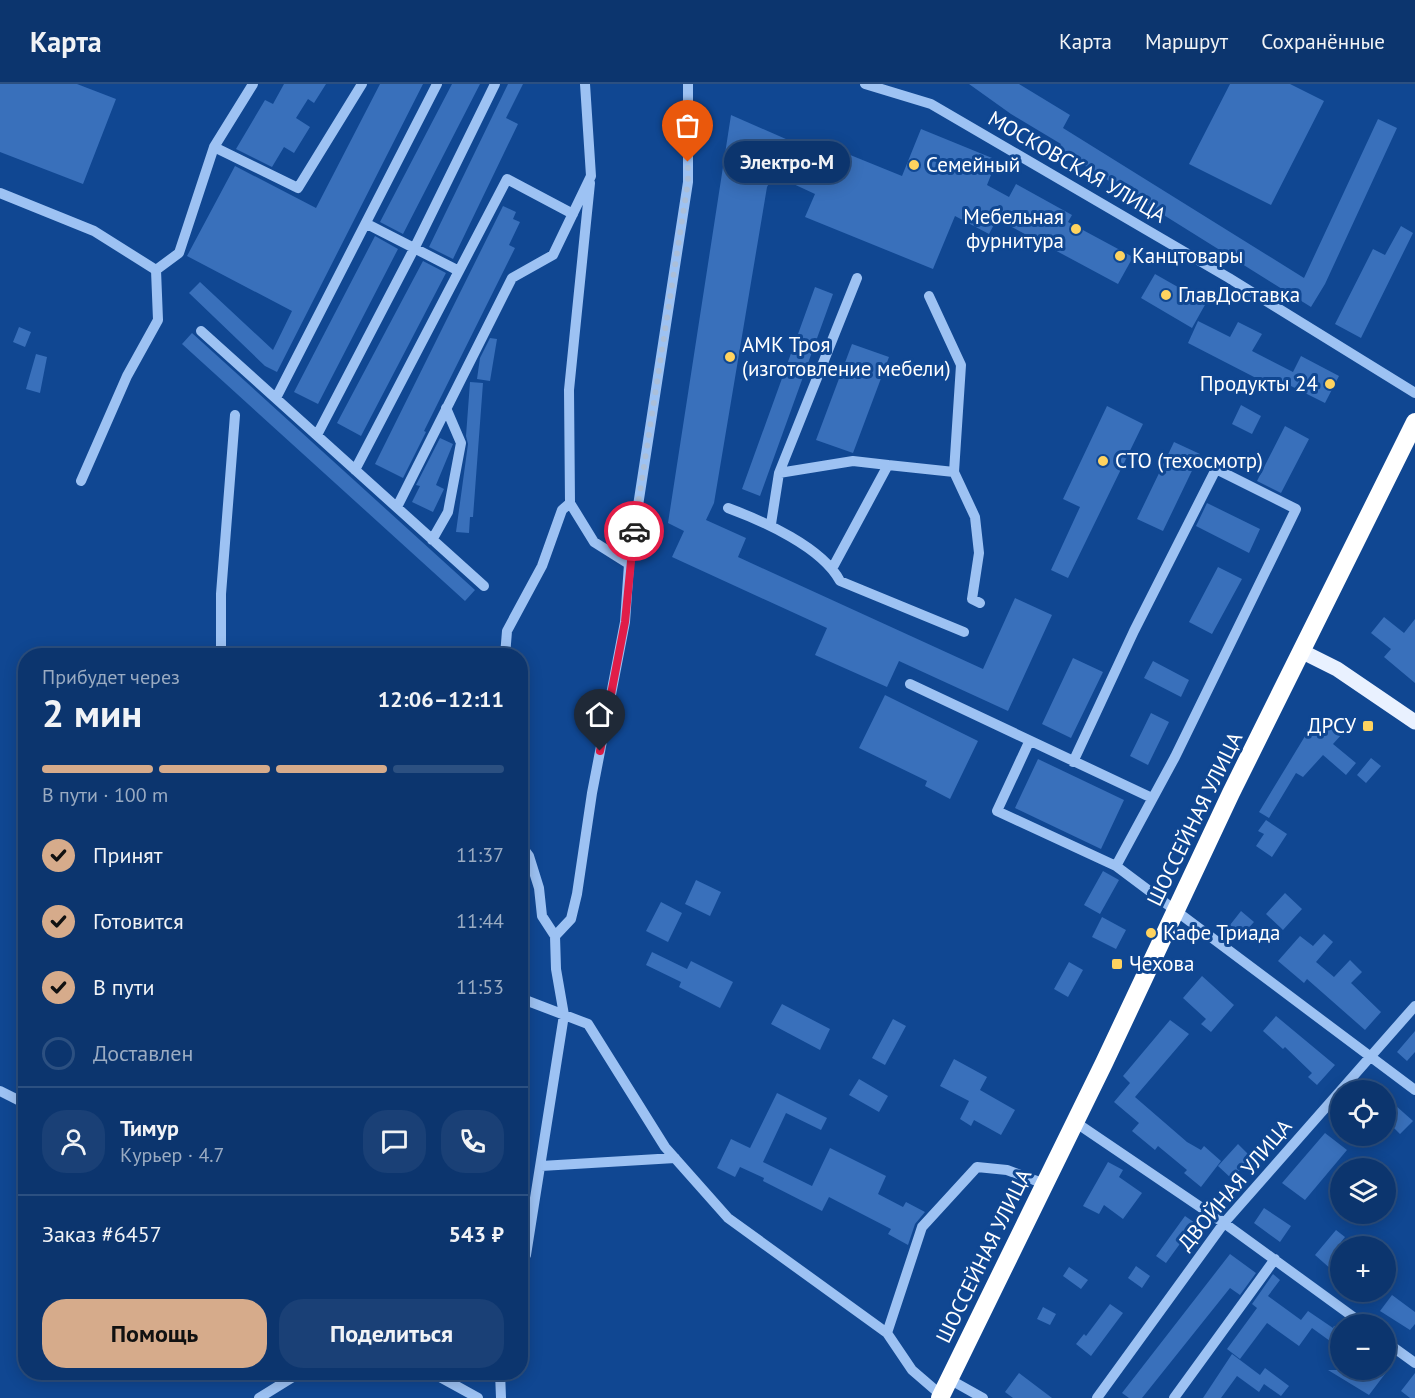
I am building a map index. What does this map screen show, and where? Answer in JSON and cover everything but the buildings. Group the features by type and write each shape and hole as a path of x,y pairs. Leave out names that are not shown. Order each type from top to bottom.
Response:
{"highway":[{"name":"ШОССЕЙНАЯ УЛИЦА","path":"943,1390 1415,422"}],"main road":[{"path":"1303,652 1337,669 1415,722"}],"street":[{"path":"156,270 179,252 214,147 253,84"},
{"path":"214,147 298,189 362,84"},
{"path":"276,398 367,224 436,84"},
{"path":"316,435 415,247 495,84"},
{"path":"585,84 591,176 569,390 570,503 594,542 629,564"},
{"path":"555,936 571,919 577,894 592,793 625,622 629,564 688,182 688,84"},
{"name":"МОСКОВСКАЯ УЛИЦА","path":"865,84 931,104 1229,278 1415,393"},
{"path":"397,507 512,278 552,255 591,176"},
{"path":"355,470 507,179 573,214"},
{"path":"0,193 94,231 156,270"},
{"path":"367,224 459,271"},
{"path":"81,481 127,376 158,320 156,270"},
{"path":"771,524 779,473 857,278"},
{"path":"929,297 961,365 954,472 975,517 979,553 972,599 980,603"},
{"path":"201,331 484,586"},
{"path":"432,540 448,512 460,443 446,408"},
{"path":"221,648 221,594 235,415"},
{"path":"779,473 853,462 954,472"},
{"path":"833,567 888,465"},
{"path":"1073,762 1134,631 1216,469 1296,509 1116,866"},
{"path":"506,648 507,631 542,566 562,510 570,503"},
{"path":"728,508 771,524 833,567 840,580 964,632"},
{"path":"910,684 1152,798"},
{"path":"1029,742 998,811 1116,866 1369,1058 1415,1090"},
{"path":"528,855 539,888 543,916 555,936 556,969 564,1015 528,1243"},
{"path":"528,1001 588,1024 675,1158 728,1218 887,1333 912,1370 943,1390 983,1398"},
{"name":"ДВОЙНАЯ УЛИЦА","path":"1097,1398 1224,1223 1415,1006"},
{"path":"0,1091 18,1100"},
{"path":"1075,1122 1224,1223 1349,1314"},
{"path":"541,1166 675,1158"},
{"path":"887,1333 922,1227 977,1167 1007,1170 1045,1184"},
{"path":"1174,1398 1275,1259"},
{"path":"1396,1349 1415,1363"},
{"path":"260,1398 288,1380"},
{"path":"445,1380 478,1398"},
{"path":"500,1380 501,1398"}],"way so far":[{"path":"634,531 688,182 688,162"}],"place":[{"name":"Электро-М","path":"688,162"},
{"name":"Семейный","path":"914,165"},
{"name":"Мебельная фурнитура","path":"1076,229"},
{"name":"Канцтовары","path":"1120,256"},
{"name":"ГлавДоставка","path":"1166,295"},
{"name":"АМК Троя (изготовление мебели)","path":"730,357"},
{"name":"Продукты 24","path":"1330,384"},
{"name":"СТО (техосмотр)","path":"1103,461"},
{"name":"ДРСУ","path":"1368,726"},
{"name":"Кафе Триада","path":"1151,933"},
{"name":"Чехова","path":"1117,964"}],"route":[{"path":"600,751 625,622 634,531"}]}
